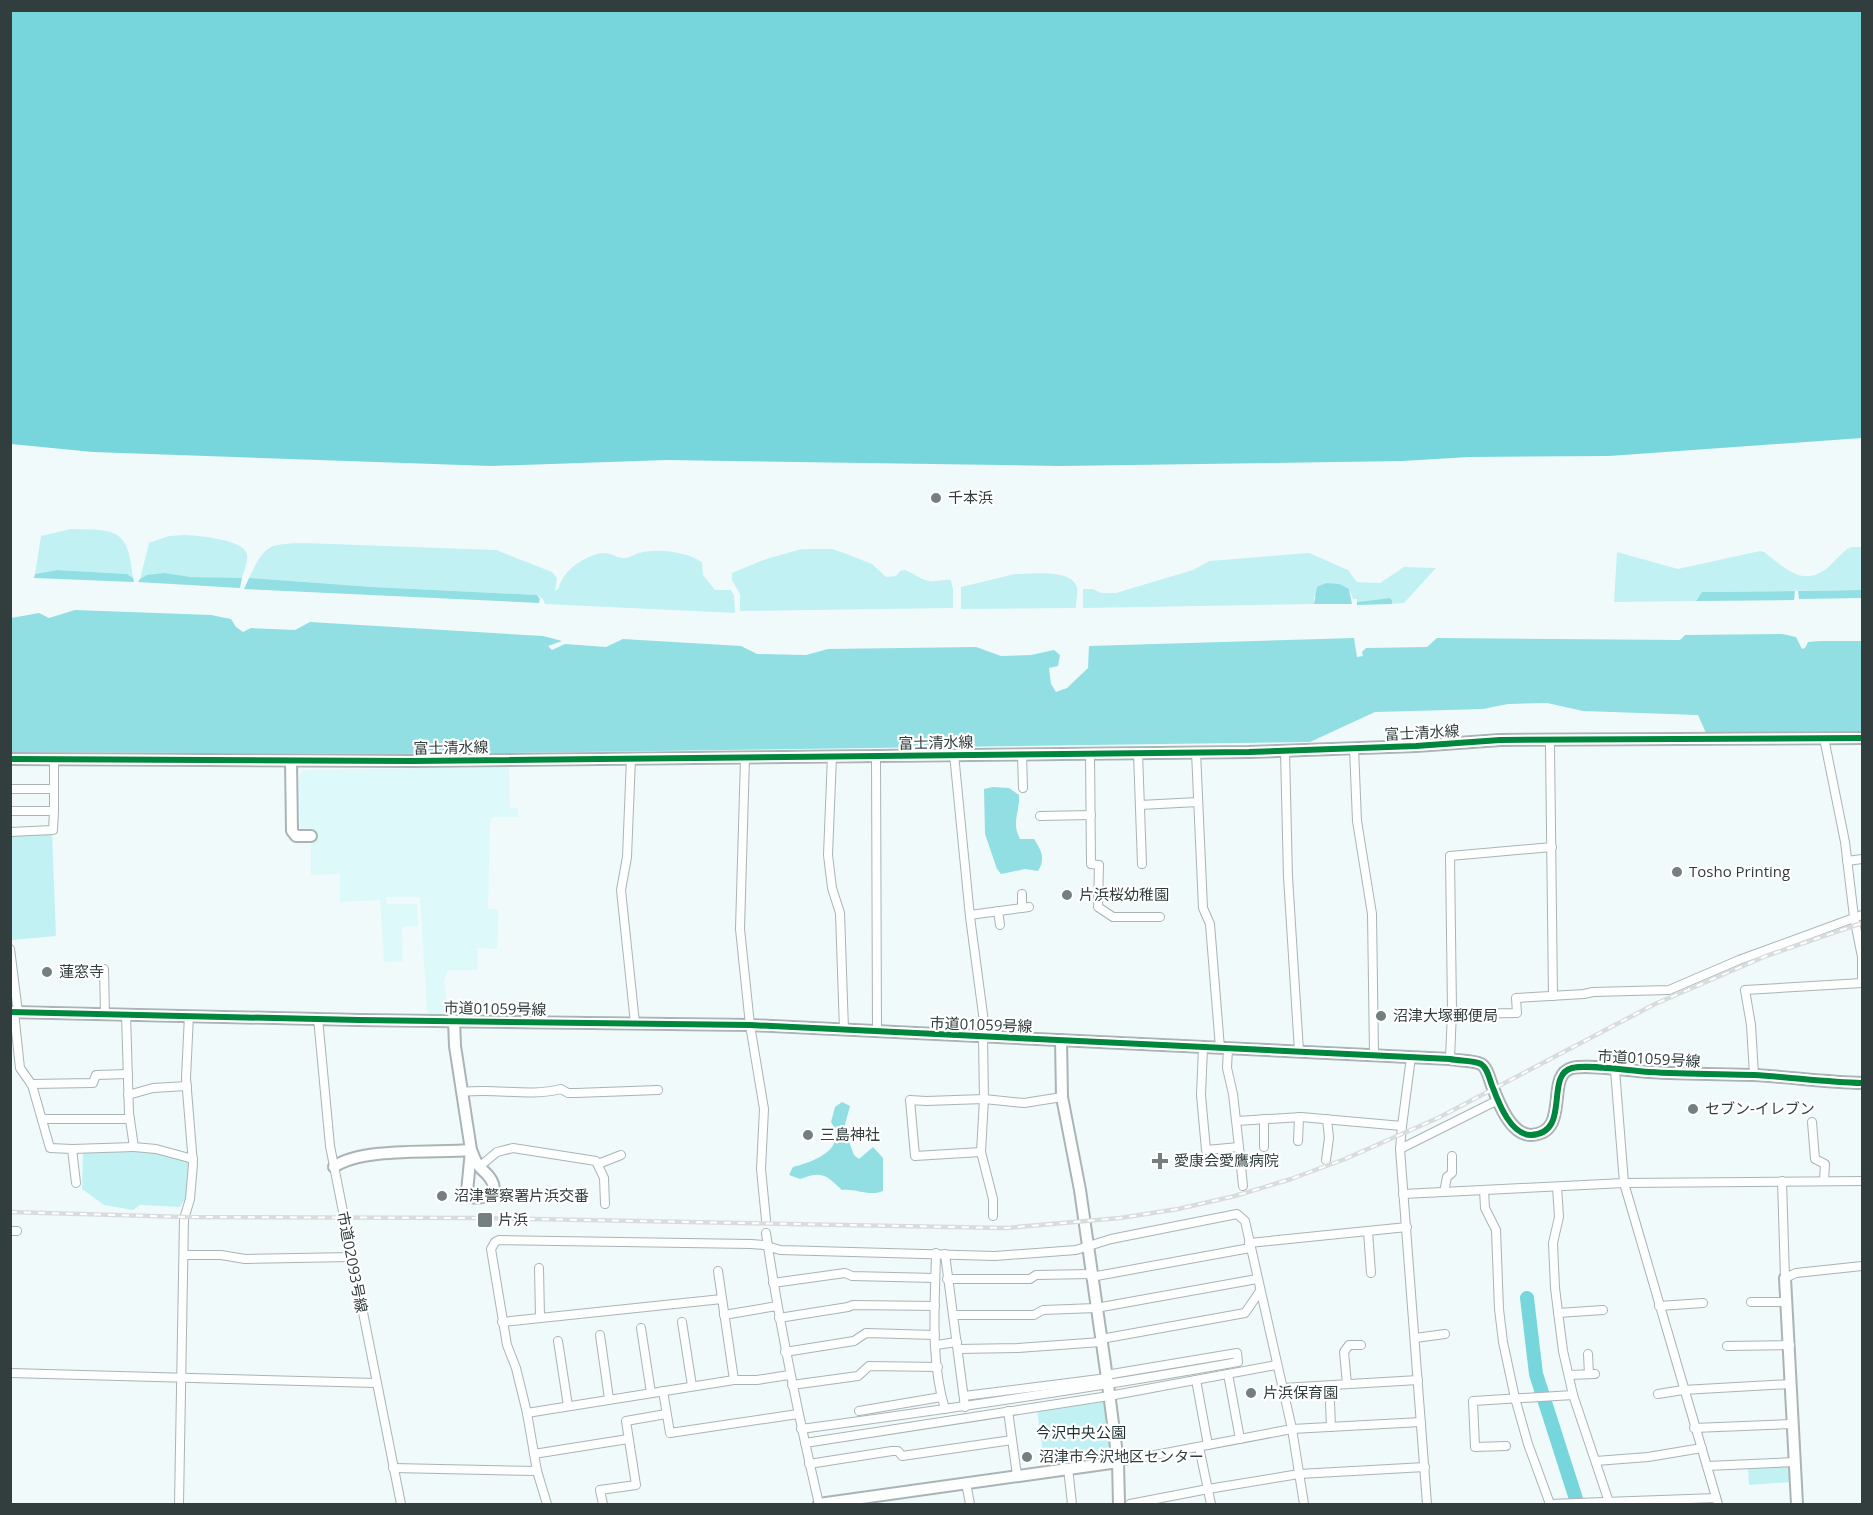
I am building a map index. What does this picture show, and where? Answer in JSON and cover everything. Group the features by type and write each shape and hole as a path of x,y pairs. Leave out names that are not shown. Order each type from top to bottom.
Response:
{"street":[{"path":"1754,1075 1751,1025 1745,990 1862,983 1858,916 1824,738"},
{"name":"富士清水線","path":"10,759 291,761 745,758 1285,751 1500,740 1863,738"},
{"path":"1550,747 1553,996"},
{"path":"1354,748 1357,821 1372,914 1374,1054"},
{"path":"1285,751 1288,877 1299,1050"},
{"path":"1196,752 1203,908 1210,924 1224,1048 1238,1121 1243,1186"},
{"path":"1090,753 1091,864 1099,865 1098,907 1113,917 1160,917"},
{"path":"1138,753 1142,864"},
{"path":"954,754 984,1037 981,1152 993,1199 993,1216"},
{"path":"1022,754 1023,788"},
{"path":"832,756 828,855 832,888 840,913 844,1030"},
{"path":"876,756 877,1031"},
{"path":"631,758 627,857 621,890 634,1023"},
{"path":"745,758 740,929 750,1025 753,1032 764,1109 761,1169 766,1220"},
{"path":"10,832 53,830 54,760"},
{"path":"291,761 292,831 296,836 311,836"},
{"path":"10,789 54,789"},
{"path":"1140,805 1198,802"},
{"path":"10,811 54,811"},
{"path":"1040,816 1091,815"},
{"path":"1450,1059 1452,1014 1450,855 1552,847"},
{"path":"1847,861 1863,859"},
{"path":"970,915 1025,908 1022,894"},
{"path":"998,911 1000,925"},
{"path":"1452,1014 1517,1013 1516,998 1593,992 1669,990 1738,960 1858,916"},
{"path":"10,949 20,1068 31,1084 50,1148 134,1147 156,1149 193,1159"},
{"path":"104,969 105,1014"},
{"name":"市道01059号線","path":"14,1012 750,1025 1450,1059 1481,1064 1486,1068 1498,1100 1516,1130 1524,1134 1534,1134 1546,1129 1553,1121 1557,1108 1559,1082 1563,1074 1571,1068 1754,1075 1863,1083"},
{"path":"126,1014 128,1095 134,1147"},
{"path":"179,1504 184,1220 190,1199 193,1159 187,1086 189,1015"},
{"name":"市道02093号線","path":"318,1018 333,1162 401,1504"},
{"path":"454,1020 455,1046 471,1150 466,1189 471,1197 484,1198 489,1196 493,1190 492,1182 479,1167 471,1150"},
{"path":"1061,1040 1062,1097 1080,1190 1086,1247 1118,1462 1119,1504"},
{"path":"1203,1047 1201,1095 1206,1150 1239,1147"},
{"path":"1411,1057 1400,1149 1427,1504"},
{"path":"1484,1190 1485,1208 1496,1230 1497,1290 1503,1342 1528,1444 1550,1504 1717,1501 1624,1183 1615,1070"},
{"path":"31,1084 93,1083 96,1075 128,1074"},
{"path":"128,1095 153,1088 187,1086"},
{"path":"463,1092 484,1089 506,1093 561,1089 568,1093 658,1090"},
{"path":"981,1152 915,1156 910,1100 984,1099 1024,1103 1062,1097"},
{"path":"1400,1149 1498,1100"},
{"path":"1238,1121 1299,1117 1402,1126"},
{"path":"1298,1141 1299,1117"},
{"path":"42,1119 130,1119"},
{"path":"1264,1119 1264,1147"},
{"path":"1326,1160 1329,1138 1327,1119"},
{"path":"1812,1122 1815,1160 1825,1164 1824,1181"},
{"path":"479,1167 497,1152 513,1148 549,1155 584,1157 598,1164 604,1178 605,1204"},
{"path":"72,1149 76,1183"},
{"path":"333,1162 343,1162 376,1154 471,1150"},
{"path":"598,1164 621,1155"},
{"path":"1444,1192 1447,1177 1452,1173 1452,1156"},
{"path":"1782,1181 1797,1504"},
{"path":"1403,1194 1624,1183 1863,1181"},
{"path":"1557,1187 1559,1217 1553,1243 1563,1351 1573,1395 1609,1502"},
{"path":"547,1504 537,1471 527,1413 502,1322 491,1249 493,1244 499,1240 751,1244 780,1250 995,1256 1076,1250 1112,1239 1237,1214 1245,1221 1292,1429 1304,1504"},
{"path":"947,1279 1030,1279 1036,1275 1091,1276 1249,1246 1407,1227"},
{"path":"1368,1231 1371,1273"},
{"path":"766,1233 789,1375 819,1504 1118,1462 1292,1429 1421,1422"},
{"path":"940,1254 934,1306 941,1397 945,1409"},
{"path":"940,1254 953,1315 965,1407"},
{"path":"184,1255 221,1255 244,1259 352,1257"},
{"path":"1785,1278 1796,1273 1863,1266"},
{"path":"539,1268 540,1317"},
{"path":"718,1271 734,1380"},
{"path":"773,1283 845,1273 852,1276 936,1278"},
{"path":"953,1315 1034,1315 1043,1310 1096,1308 1257,1279"},
{"path":"936,1345 1018,1348 1101,1341 1245,1313 1260,1291"},
{"path":"502,1322 722,1299"},
{"path":"1751,1302 1787,1302"},
{"path":"1659,1306 1703,1303"},
{"path":"779,1318 853,1305 934,1306"},
{"path":"724,1316 777,1306"},
{"path":"1558,1313 1603,1310"},
{"path":"682,1322 692,1386"},
{"path":"641,1328 651,1393"},
{"path":"785,1352 857,1340 866,1333 935,1335"},
{"path":"1415,1338 1445,1334"},
{"path":"600,1335 609,1399"},
{"path":"558,1341 568,1406"},
{"path":"1347,1384 1344,1352 1349,1345 1361,1345"},
{"path":"1727,1346 1790,1345"},
{"path":"801,1429 965,1407 1107,1384 1238,1362 1237,1353 1107,1384 1008,1411 804,1443"},
{"path":"1569,1375 1592,1374 1588,1354"},
{"path":"964,1396 1107,1384 1196,1380 1276,1365"},
{"path":"792,1385 858,1376 869,1366 938,1367"},
{"path":"10,1373 376,1383"},
{"path":"1228,1374 1240,1439"},
{"path":"527,1413 692,1386 789,1375"},
{"path":"1196,1380 1208,1445"},
{"path":"1282,1388 1418,1380"},
{"path":"1658,1394 1683,1390 1791,1384"},
{"path":"663,1391 670,1433 798,1414"},
{"path":"1506,1446 1474,1447 1473,1401 1573,1395"},
{"path":"859,1411 941,1397"},
{"path":"1330,1403 1331,1427"},
{"path":"1008,1411 1017,1475"},
{"path":"603,1504 600,1490 636,1485 626,1421 666,1414"},
{"path":"869,1420 872,1432"},
{"path":"1694,1428 1793,1424"},
{"path":"534,1454 628,1439"},
{"path":"810,1464 892,1451 898,1451 902,1456 1012,1440"},
{"path":"1199,1447 1211,1504"},
{"path":"1596,1461 1648,1457 1702,1448"},
{"path":"1707,1466 1795,1462"},
{"path":"1130,1504 1299,1474 1425,1467"},
{"path":"393,1468 537,1471"},
{"path":"1068,1468 1072,1504"},
{"path":"966,1483 970,1504"}],"shaded area":[{"path":"10,11 1862,11 1862,438 1609,456 1059,466 666,460 491,466 93,452 11,444"},
{"path":"57,570 127,574 133,578 134,582 34,578 35,574"},
{"path":"164,573 191,577 242,578 240,588 138,582 147,575"},
{"path":"249,578 537,595 540,599 539,603 244,589"},
{"path":"1326,583 1339,584 1349,589 1352,604 1314,604 1317,587"},
{"path":"1862,590 1862,598 1799,599 1798,591"},
{"path":"1795,591 1794,600 1696,601 1702,592"},
{"path":"1390,598 1392,604 1357,605 1357,602"},
{"path":"75,610 211,615 231,619 243,632 251,628 295,630 310,622 543,636 562,641 548,646 552,650 565,644 606,647 623,639 741,646 757,654 806,655 828,649 976,647 1001,656 1031,655 1054,650 1060,655 1058,666 1049,668 1051,684 1056,692 1067,688 1088,668 1089,646 1354,638 1357,657 1363,656 1362,652 1366,648 1427,647 1437,638 1680,640 1685,635 1782,634 1796,637 1802,649 1808,642 1862,641 1862,731 1706,733 1698,715 1583,711 1547,703 1508,704 1483,709 1375,712 1310,742 433,754 11,752 11,618 39,613 49,618"},
{"path":"509,767 510,807 518,808 518,817 492,817 490,823 488,909 499,909 497,949 477,948 478,970 448,970 444,981 449,1016 430,1015 427,1011 420,897 386,897 387,904 417,904 418,926 402,927 403,961 384,962 380,900 340,902 340,874 311,875 311,829 300,828 299,776 304,770"},
{"path":"1009,788 1019,795 1017,833 1020,839 1034,839 1039,847 1042,858 1038,871 1025,869 1001,874 997,869 985,834 984,789"},
{"path":"842,1102 850,1106 844,1128 854,1155 859,1159 873,1147 883,1158 883,1191 872,1193 842,1190 827,1177 813,1175 800,1179 789,1175 793,1167 819,1158 832,1147 835,1131 831,1122 835,1107"}],"green space":[{"path":"71,529 99,530 117,535 128,549 133,578 127,574 57,570 35,574 41,536"},
{"path":"186,535 221,539 238,545 247,555 242,578 159,574 140,579 149,543 169,536"},
{"path":"282,544 496,550 552,572 557,578 555,591 576,564 590,556 604,553 626,558 637,553 672,552 702,562 703,575 715,590 731,590 734,595 735,613 545,604 543,599 537,595 249,578 259,559 269,548"},
{"path":"1851,547 1862,547 1862,590 1702,592 1696,601 1614,602 1617,552 1678,569 1760,551 1786,569 1809,576 1826,569"},
{"path":"802,549 832,549 844,553 872,564 886,577 896,576 900,571 905,570 926,580 951,580 953,608 740,611 740,594 732,580 732,573 766,559"},
{"path":"1309,553 1348,570 1357,582 1380,583 1404,567 1436,568 1404,603 1392,604 1390,598 1357,602 1357,599 1353,599 1349,589 1314,597 1314,604 1083,608 1083,589 1093,589 1101,593 1116,593 1193,570 1209,561"},
{"path":"1041,573 1068,577 1077,588 1076,608 961,609 961,587 1015,574"},
{"path":"52,831 56,936 12,940 10,834"},
{"path":"156,1152 190,1162 187,1196 180,1207 140,1205 133,1210 104,1205 82,1189 83,1153"},
{"name":"今沢中央公園","path":"1103,1402 1107,1405 1113,1451 1109,1457 1045,1466 1037,1411"},
{"path":"1788,1466 1791,1482 1749,1485 1748,1468"}],"waterway":[{"path":"1527,1298 1536,1374 1576,1499"}],"railway":[{"path":"10,1212 185,1217 477,1218 1006,1228 1120,1218 1178,1209 1235,1196 1345,1159 1438,1118 1655,1004 1766,956 1862,923"}],"cycle path":[{"path":"10,759 413,761 1249,752 1416,746 1500,740 1862,738"},
{"path":"10,1012 359,1020 750,1025 1450,1059 1481,1064 1487,1072 1507,1118 1517,1130 1531,1135 1543,1132 1551,1125 1555,1115 1560,1081 1564,1073 1572,1068 1754,1075 1862,1083"}],"place":[{"name":"千本浜","path":"936,498"},
{"name":"Tosho Printing","path":"1677,872"},
{"name":"片浜桜幼稚園","path":"1067,895"},
{"name":"蓮窓寺","path":"47,972"},
{"name":"沼津大塚郵便局","path":"1381,1016"},
{"name":"セブン-イレブン","path":"1693,1109"},
{"name":"三島神社","path":"808,1135"},
{"name":"愛康会愛鷹病院","path":"1160,1161"},
{"name":"沼津警察署片浜交番","path":"442,1196"},
{"name":"片浜","path":"485,1220"},
{"name":"片浜保育園","path":"1251,1393"},
{"name":"沼津市今沢地区センター","path":"1027,1457"}]}
